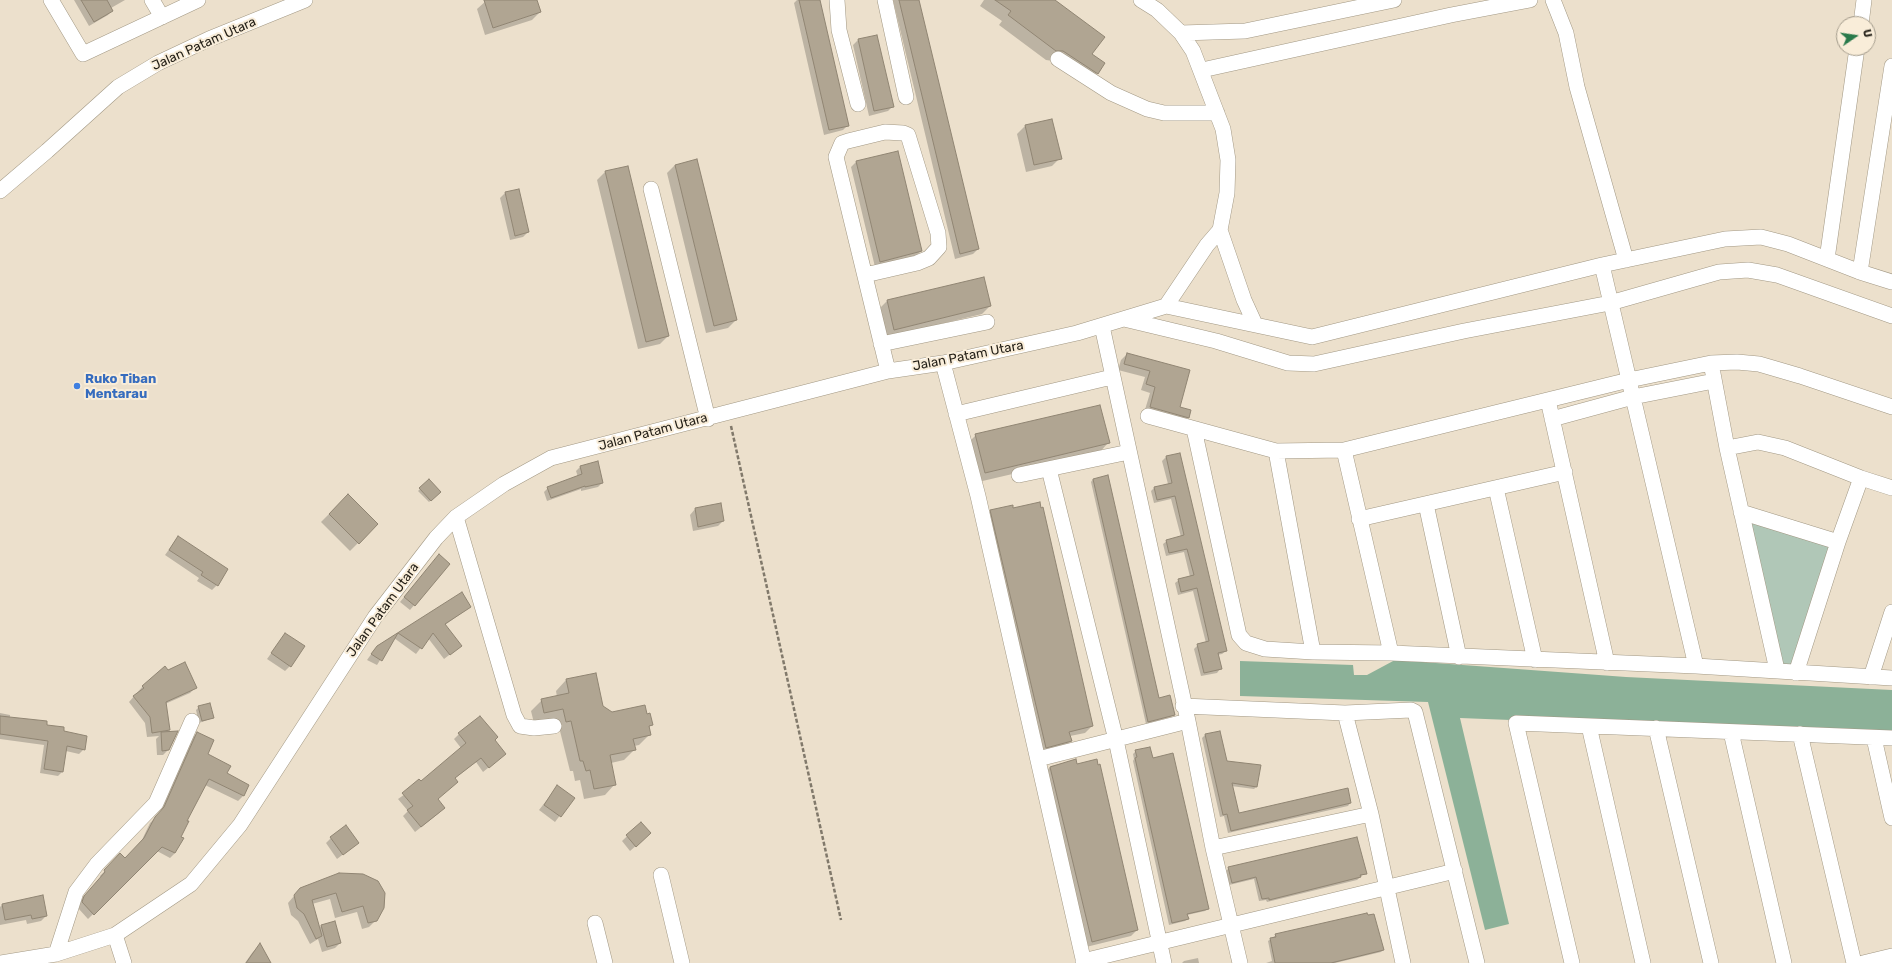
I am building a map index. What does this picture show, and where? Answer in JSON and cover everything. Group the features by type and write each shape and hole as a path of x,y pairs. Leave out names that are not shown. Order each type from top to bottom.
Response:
{"street":[{"path":"51,0 83,54 198,0"},
{"path":"152,0 162,17"},
{"name":"Jalan Patam Utara","path":"0,191 118,87 158,63 209,38 305,0"},
{"path":"836,0 839,30 858,104"},
{"path":"885,0 906,97"},
{"path":"1141,0 1157,10 1181,33 1193,51 1202,70 1222,129 1228,160 1227,193 1220,230 1244,300 1255,324"},
{"path":"1181,33 1245,31 1394,0"},
{"path":"1202,70 1451,15 1530,0"},
{"path":"1553,0 1566,33 1577,87 1626,260"},
{"path":"1861,16 1864,0"},
{"path":"1827,259 1856,56"},
{"path":"1058,59 1110,93 1147,109 1164,113 1217,113"},
{"path":"1860,272 1892,66"},
{"path":"865,275 917,263 929,258 939,247 938,233 908,135 903,133 885,132 842,143 836,157 888,371"},
{"path":"651,189 708,419"},
{"path":"1220,230 1207,245 1166,306 1312,336 1602,265 1725,239 1762,238 1788,244 1860,272 1892,282"},
{"path":"1602,265 1696,666"},
{"path":"1122,318 1216,341 1288,363 1314,364 1464,331 1610,303 1719,272 1748,270 1777,275 1892,316"},
{"name":"Jalan Patam Utara","path":"0,962 56,954 115,935 190,884 240,825 375,617 436,538 456,517 504,484 552,458 708,419 728,411 888,371 943,363 1102,326 1122,318 1166,306"},
{"path":"881,344 987,322"},
{"path":"1102,326 1183,706 1188,721 1213,848 1240,963"},
{"path":"1148,416 1276,451 1344,450 1629,380 1711,363 1737,362 1759,364 1892,407"},
{"path":"943,363 978,496 1084,962 1160,942 1455,871"},
{"path":"1711,363 1727,448 1777,670"},
{"path":"956,414 1112,377"},
{"path":"1552,419 1633,397 1714,381"},
{"path":"1548,400 1607,663"},
{"path":"1194,429 1239,636 1246,643 1265,649 1314,652 1391,653 1696,666 1892,678"},
{"path":"1727,448 1758,442 1785,448 1892,488"},
{"path":"1344,450 1391,653"},
{"path":"1276,451 1314,652"},
{"path":"1019,475 1049,470 1129,452"},
{"path":"1049,470 1116,740 1164,963"},
{"path":"1359,519 1565,472"},
{"path":"1796,673 1838,542 1862,478"},
{"path":"1496,488 1535,660"},
{"path":"1426,504 1459,657"},
{"path":"1741,512 1838,542"},
{"path":"456,517 514,715 520,726 534,728 554,726"},
{"path":"1871,677 1892,612"},
{"path":"1183,706 1344,713 1411,710 1415,712 1477,963"},
{"path":"1344,713 1371,814 1388,887 1403,963"},
{"path":"56,954 76,892 97,864 156,803 192,721"},
{"path":"1038,759 1188,721"},
{"path":"1572,963 1516,723 1892,738"},
{"path":"1589,726 1642,963"},
{"path":"1656,728 1711,963"},
{"path":"1731,732 1784,963"},
{"path":"1800,734 1854,963"},
{"path":"1874,738 1892,818"},
{"path":"1213,848 1371,814"},
{"path":"661,875 682,963"},
{"path":"595,922 605,963"},
{"path":"115,935 124,963"},
{"path":"1863,963 1892,956"}],"path":[{"path":"728,411 841,920"}],"green space":[{"path":"1741,512 1838,542 1796,673 1777,670"},
{"path":"1395,660 1626,677 1892,690 1892,735 1460,718 1509,924 1485,930 1428,702 1240,696 1240,661 1353,665 1354,675 1367,675"}],"building":[{"path":"81,0 107,0 113,11 94,22"},
{"path":"484,0 537,0 541,12 493,28"},
{"path":"799,0 820,0 849,126 829,130"},
{"path":"899,0 919,0 979,249 960,254"},
{"path":"995,0 1055,0 1105,37 1092,54 1105,63 1098,74 1063,51 1056,51 1008,15 1011,11"},
{"path":"877,35 894,107 874,111 858,39"},
{"path":"1052,119 1062,159 1034,165 1025,125"},
{"path":"898,151 922,251 880,262 856,161"},
{"path":"697,159 737,320 714,326 675,165"},
{"path":"628,166 669,336 646,342 605,171"},
{"path":"519,189 529,232 515,236 505,192"},
{"path":"984,277 991,306 894,330 887,300"},
{"path":"1127,353 1190,370 1180,407 1191,410 1189,418 1150,407 1155,387 1146,384 1150,371 1124,364"},
{"path":"1100,405 1110,443 985,473 975,434"},
{"path":"1180,453 1227,651 1218,653 1222,669 1204,673 1197,644 1209,641 1197,588 1181,592 1178,579 1194,575 1187,549 1169,553 1166,540 1184,535 1175,496 1157,500 1154,487 1172,483 1166,456"},
{"path":"598,461 603,483 585,486 551,498 547,487 582,474 580,466"},
{"path":"1108,475 1159,698 1170,695 1175,715 1148,722 1093,479"},
{"path":"429,479 441,492 431,501 419,488"},
{"path":"348,494 378,524 359,544 329,514"},
{"path":"1040,502 1041,508 1043,507 1093,726 1069,732 1072,741 1046,748 990,510 1013,505 1013,508"},
{"path":"721,503 724,521 698,527 695,508"},
{"path":"178,536 228,569 218,586 201,575 203,572 169,550"},
{"path":"439,554 450,564 415,606 404,597"},
{"path":"462,592 471,607 445,624 462,646 450,655 433,633 422,649 398,633 382,661 371,654 377,646"},
{"path":"285,633 305,646 291,667 271,653"},
{"path":"185,662 197,688 166,702 170,730 152,733 150,717 133,696 144,688 142,686 165,666 168,670"},
{"path":"596,673 603,706 612,712 645,705 647,714 650,713 653,725 649,726 651,735 633,739 636,750 610,755 616,785 594,789 590,770 586,771 583,761 580,761 571,721 566,722 563,709 544,713 541,699 569,693 566,679"},
{"path":"210,703 214,718 202,721 198,706"},
{"path":"0,716 47,721 47,725 64,727 64,731 87,736 85,750 67,746 63,772 44,769 48,741 0,734"},
{"path":"480,716 498,737 495,740 506,754 489,768 481,758 455,778 458,782 438,799 445,808 421,827 407,810 413,806 402,793 419,779 421,781 466,743 458,733"},
{"path":"178,731 169,750 162,751 161,732"},
{"path":"1220,731 1227,761 1261,765 1257,787 1232,783 1239,813 1348,788 1351,803 1231,831 1227,814 1223,815 1205,734"},
{"path":"197,732 214,740 208,754 231,766 227,773 249,785 244,796 209,779 187,821 189,821 181,837 184,838 175,853 162,847 94,915 82,902 84,896 105,872 104,870 120,853 125,858 144,838 155,817 164,807"},
{"path":"1150,747 1153,758 1173,753 1209,909 1187,914 1189,919 1172,923 1135,758 1137,757 1135,750"},
{"path":"1076,759 1077,764 1097,759 1098,765 1100,764 1138,930 1092,942 1050,767"},
{"path":"557,785 575,798 561,817 544,805"},
{"path":"641,822 651,833 636,847 626,835"},
{"path":"346,825 359,843 343,855 330,837"},
{"path":"1357,837 1367,874 1360,875 1361,877 1269,900 1269,898 1262,899 1256,877 1232,883 1228,867"},
{"path":"339,873 363,874 378,881 385,893 384,908 377,921 368,923 363,906 342,912 336,893 312,900 322,936 316,939 304,914 297,908 294,895 300,888"},
{"path":"43,895 47,916 32,919 31,915 5,920 2,904"},
{"path":"1367,913 1368,915 1374,914 1384,950 1331,963 1275,963 1270,938 1276,937 1275,934"},
{"path":"335,921 341,943 327,947 321,925"},
{"path":"260,943 271,963 246,963"}],"place":[{"name":"Ruko Tiban Mentarau","path":"77,386"}]}
